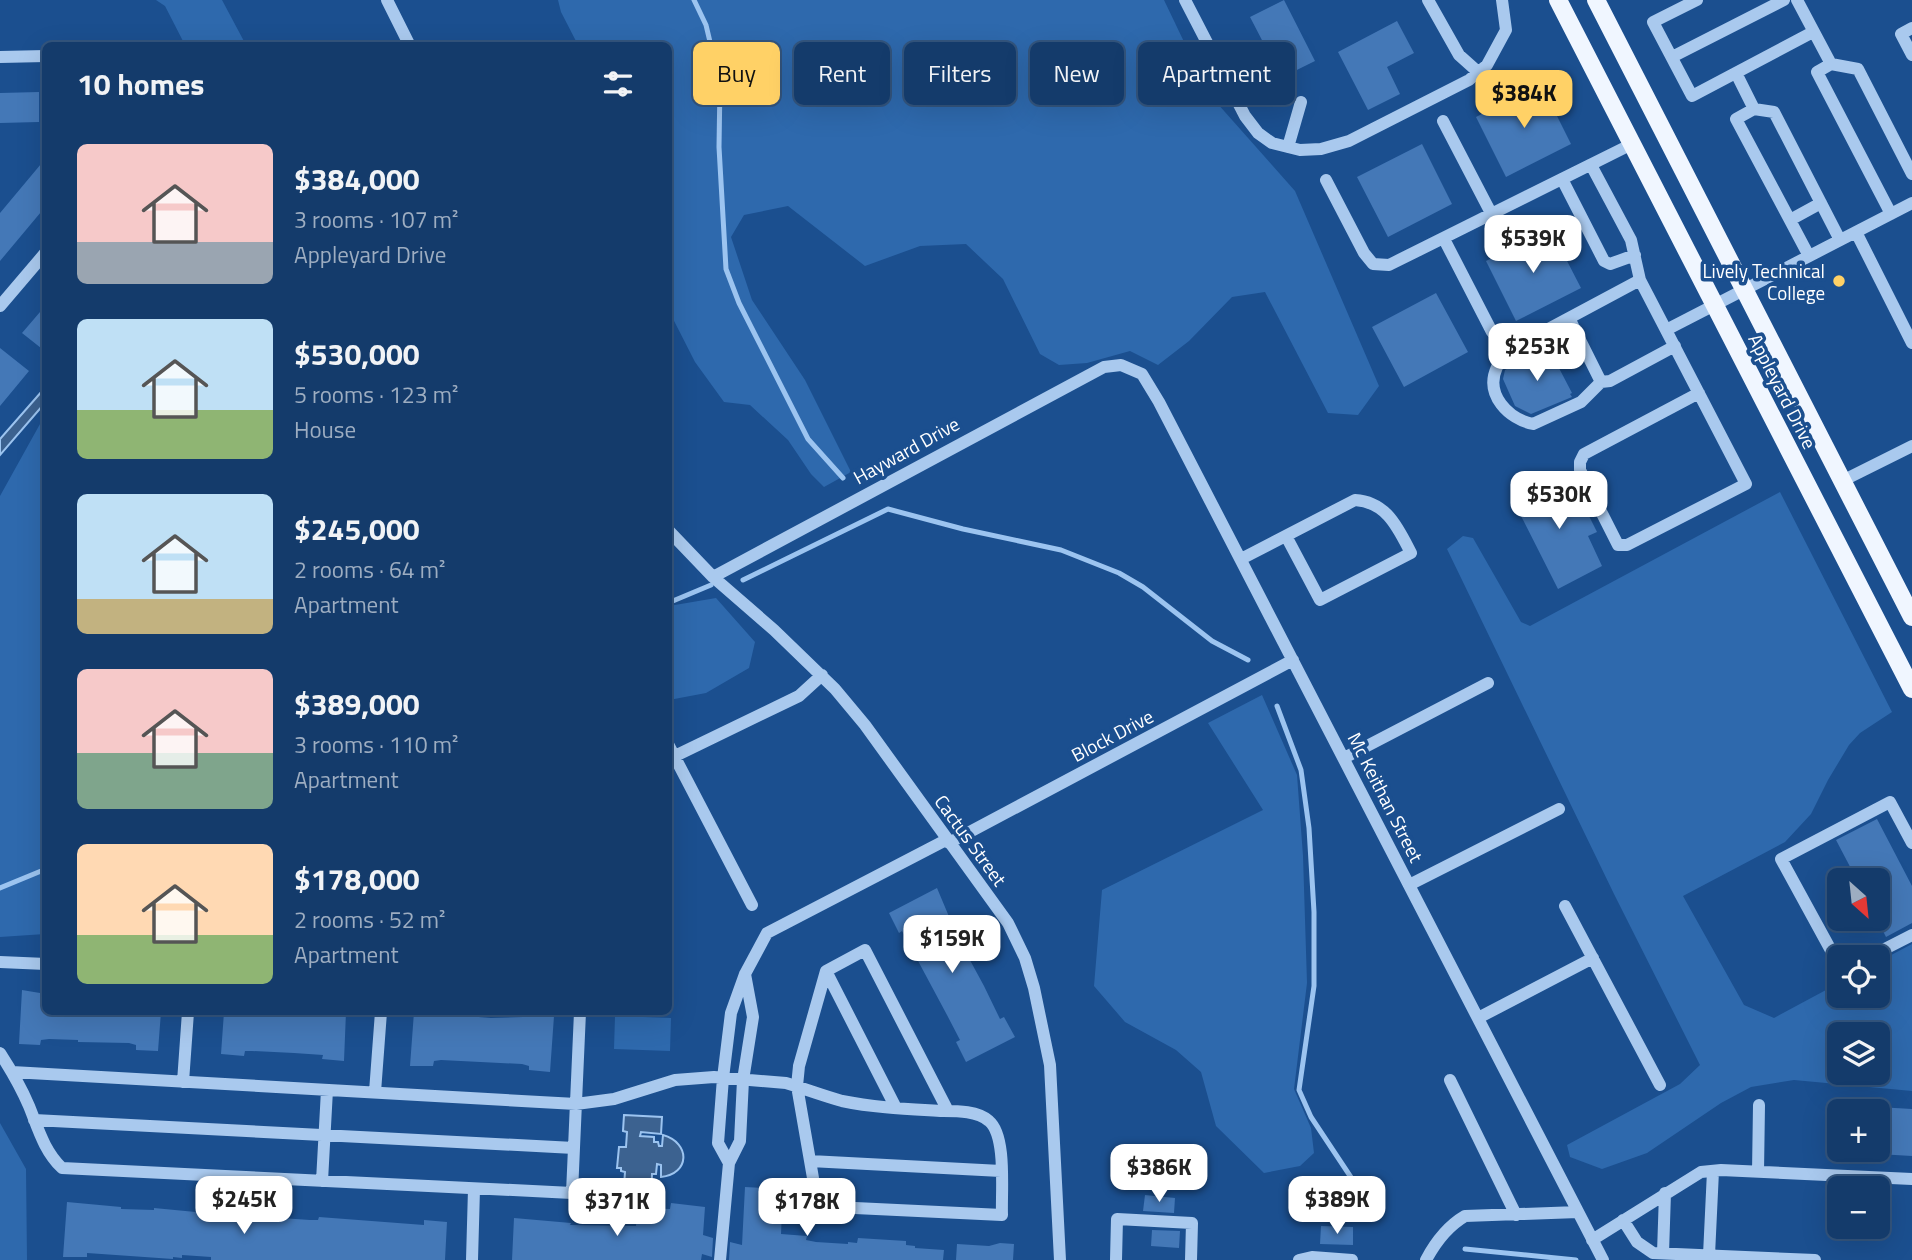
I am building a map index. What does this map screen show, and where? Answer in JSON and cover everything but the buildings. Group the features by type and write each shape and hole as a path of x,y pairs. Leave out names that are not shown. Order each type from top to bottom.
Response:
{"main road":[{"name":"Appleyard Drive","path":"1558,0 1912,689"},
{"name":"Appleyard Drive","path":"1596,0 1912,617"}],"street":[{"path":"387,0 408,42"},
{"path":"1185,0 1245,117 1272,143 1300,150 1321,149 1349,141 1469,80 1487,65 1506,30 1502,0"},
{"path":"1428,0 1459,55 1478,72"},
{"path":"1697,0 1653,22 1692,96 1814,32"},
{"path":"1672,57 1784,0"},
{"path":"1797,0 1831,64"},
{"path":"1912,28 1901,34 1912,55"},
{"path":"0,57 42,56"},
{"path":"1891,214 1817,72 1831,64 1858,69 1912,174"},
{"path":"1736,73 1754,108"},
{"path":"1288,147 1301,102"},
{"path":"1809,256 1736,119 1754,108 1774,113 1840,240"},
{"path":"1443,121 1492,215"},
{"path":"1326,180 1364,253 1373,264 1390,265 1632,144"},
{"path":"1591,164 1631,240 1640,280 1675,346 1746,484 1627,545 1618,545 1580,470 1584,454 1699,393"},
{"path":"1562,179 1604,261 1610,264 1635,255"},
{"path":"1790,220 1821,203"},
{"path":"1666,330 1912,203"},
{"path":"1856,232 1912,343"},
{"path":"1444,239 1492,332"},
{"path":"0,306 42,257"},
{"path":"1640,280 1515,347 1503,358 1496,370 1494,383 1500,404 1514,418 1533,424 1581,402 1601,382 1610,381 1675,346"},
{"path":"1569,318 1601,382"},
{"name":"Mc Keithan Street","path":"1121,365 1142,374 1241,559 1603,1260"},
{"name":"Hayward Drive","path":"713,577 1074,381 1104,367 1121,365"},
{"path":"1842,481 1912,446"},
{"path":"1241,559 1355,500 1367,500 1384,511 1395,522 1411,553 1320,600 1286,536"},
{"name":"Cactus Street","path":"672,534 713,577 822,675 865,725 1007,923 1025,958 1050,1065 1060,1260"},
{"name":"Block Drive","path":"729,1163 718,1143 731,1013 745,974 767,933 947,842 1293,660"},
{"path":"675,757 799,696 822,675"},
{"path":"1344,758 1488,683"},
{"path":"672,751 752,905"},
{"path":"1828,945 1781,859 1890,802 1910,835"},
{"path":"1409,885 1559,809"},
{"path":"1565,906 1660,1085"},
{"path":"1890,946 1912,934"},
{"path":"12,1072 576,1104 614,1099 675,1080 723,1078 786,1083 797,1086 841,1100 976,1115 990,1122 997,1133 1000,1147 1002,1215 813,1206 810,1161 797,1086 799,1066 826,971 865,950 948,1111"},
{"path":"1478,1017 1593,958"},
{"path":"0,962 42,964"},
{"path":"826,971 896,1108"},
{"path":"720,1260 729,1163 740,1141 743,1080 753,1017 745,974"},
{"path":"183,1082 188,1015"},
{"path":"375,1092 381,1015"},
{"path":"0,1052 52,1159 62,1168 572,1193 580,1015"},
{"path":"727,1040 749,1043"},
{"path":"1450,1080 1516,1215"},
{"path":"322,1181 327,1090"},
{"path":"1758,1172 1759,1105"},
{"path":"720,1117 741,1118"},
{"path":"34,1120 574,1148"},
{"path":"810,1161 1001,1171"},
{"path":"1709,1255 1713,1171"},
{"path":"1592,1240 1701,1172 1912,1179"},
{"path":"472,1260 474,1189"},
{"path":"1663,1253 1665,1193"},
{"path":"1426,1260 1447,1230 1465,1216 1578,1212"},
{"path":"1116,1260 1117,1219 1192,1223 1191,1260"},
{"path":"1623,1220 1637,1242 1653,1252 1815,1260"},
{"path":"1299,1260 1312,1257 1352,1260"}],"shaded area":[{"path":"156,0 222,0 244,42 183,42 165,6"},
{"path":"558,0 1164,0 1184,42 1138,42 1138,105 1219,105 1295,191 1379,386 1358,415 1328,413 1265,292 1232,297 1189,341 1158,365 1130,351 1087,363 1059,365 1040,354 1003,279 966,244 920,246 865,266 788,206 744,215 731,237 752,300 805,380 851,472 824,487 811,474 788,440 750,405 724,402 695,362 672,317 672,42 576,42"},
{"path":"42,391 42,406 0,455 0,439"},
{"path":"42,420 42,934 0,937 0,496"},
{"path":"1780,492 1892,712 1860,733 1849,745 1811,814 1785,842 1683,896 1744,1005 1774,1018 1827,989 1827,1008 1890,1008 1890,956 1912,944 1912,1091 1848,1085 1890,1085 1890,1022 1827,1022 1827,1083 1794,1080 1751,1087 1721,1103 1647,1153 1602,1169 1570,1157 1567,1145 1680,1084 1700,1065 1447,549 1463,536 1473,538 1521,622 1530,626"},
{"path":"716,598 755,642 749,668 706,693 672,699 672,605"},
{"path":"1262,695 1297,775 1303,856 1307,983 1294,1089 1311,1128 1314,1153 1300,1166 1264,1173 1216,1126 1201,1072 1176,1050 1125,1022 1094,986 1102,890 1263,810 1208,723"},
{"path":"615,1016 671,1018 670,1051 614,1049"},
{"path":"624,1115 662,1117 661,1134 641,1132 640,1136 654,1137 654,1142 662,1146 663,1135 672,1139 682,1151 682,1165 671,1175 661,1177 661,1165 657,1164 656,1174 652,1174 651,1200 623,1199 625,1172 617,1168 619,1147 626,1147"},
{"path":"0,1123 26,1169 27,1260 0,1260"}],"waterway":[{"path":"694,0 706,25 720,84 719,147 726,269 739,303 808,439 843,478"},
{"path":"743,580 888,509 963,529 1061,550 1119,573 1143,587 1212,641 1248,660"},
{"path":"672,601 711,585"},
{"path":"1277,706 1301,770 1309,828 1314,912 1314,986 1299,1090 1311,1117 1368,1203"},
{"path":"0,888 42,871"},
{"path":"1465,1249 1576,1260"}],"place":[{"name":"Lively Technical College","path":"1839,281"}]}
